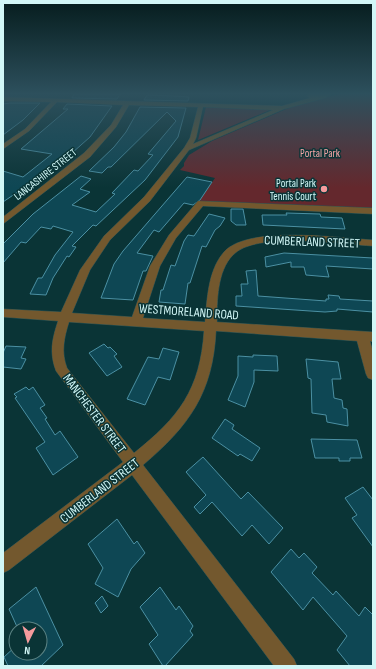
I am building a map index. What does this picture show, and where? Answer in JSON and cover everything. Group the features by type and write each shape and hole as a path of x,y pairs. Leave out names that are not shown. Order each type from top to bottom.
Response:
{"street":[{"path":"3,147 32,125"},
{"name":"LANCASHIRE STREET","path":"3,221 96,147 114,125"},
{"name":"MANCHESTER STREET","path":"196,125 193,138 187,149 147,200 116,228 85,270 65,316 57,346 58,360 62,370 287,666"},
{"path":"187,149 242,125"},
{"path":"136,322 156,266 172,237 201,203 373,211"},
{"name":"CUMBERLAND STREET","path":"3,564 133,464 169,431 183,415 196,395 204,377 208,358 210,327 218,275 226,256 238,244 269,238 373,244"},
{"name":"WESTMORELAND ROAD","path":"3,313 368,337"},
{"path":"368,337 373,374"}],"green space":[{"path":"202,125 233,125 198,140"},
{"name":"Portal Park","path":"249,125 373,125 373,209 199,201 215,178 180,170 184,166 184,163 189,155 212,141"}],"building":[{"path":"3,125 16,125 3,135"},
{"path":"49,125 98,125 90,137 63,161 3,202 3,171 23,177 52,154 21,149"},
{"path":"130,125 154,125 111,167 108,167 102,173 89,171 114,147"},
{"path":"172,125 181,125 178,137 145,180 96,226 93,225 72,246 76,247 69,257 67,256 53,278 46,295 30,294 38,278 42,278 55,255 73,232 53,226 51,229 41,227 26,243 21,242 3,263 3,244 33,214 81,176 91,179 80,189 90,192 72,205 96,212 115,194 112,193 134,170 138,171 153,155 148,154"},
{"path":"187,177 212,182 200,200 193,205 184,203 159,232 154,230 137,253 153,256 146,271 143,271 133,300 101,298 114,264 123,251"},
{"path":"231,209 243,209 246,225 236,225 231,221"},
{"path":"286,213 320,214 321,217 342,218 345,229 263,225 262,215 287,215"},
{"path":"209,214 225,218 220,226 215,230 206,247 202,246 190,283 188,283 185,304 159,302 161,290 163,290 171,265 175,266 184,241 188,235 194,236"},
{"path":"284,253 373,258 373,269 326,266 329,277 306,275 304,267 291,267 291,262 266,267 265,257"},
{"path":"256,270 258,296 326,301 326,299 329,299 328,295 339,296 340,299 373,301 373,312 337,309 337,311 325,312 236,306 236,296 242,296 241,284 248,284 246,271"},
{"path":"104,344 108,348 110,347 117,354 114,356 122,367 107,376 89,353"},
{"path":"6,346 26,347 21,358 26,359 21,369 3,367 3,353"},
{"path":"163,348 179,352 170,380 158,377 145,405 127,399 148,357 159,359"},
{"path":"253,355 277,356 278,371 254,370 254,382 245,407 228,400 238,376 238,356 253,357"},
{"path":"306,359 338,362 341,379 332,379 334,398 342,400 343,408 347,409 348,426 327,422 326,415 312,413 311,379 308,378"},
{"path":"26,387 29,390 33,387 45,405 40,408 47,418 45,419 55,435 60,431 78,457 53,475 36,448 45,442 15,398 17,397 14,394"},
{"path":"225,419 234,425 232,429 260,448 252,461 240,454 238,456 212,438"},
{"path":"311,439 357,440 362,458 350,458 350,461 339,461 339,458 315,458"},
{"path":"203,457 241,499 248,492 283,528 269,544 252,525 242,536 212,502 200,514 194,507 206,495 186,472"},
{"path":"363,487 373,500 373,547 352,518 357,515 345,498"},
{"path":"117,519 134,544 137,541 145,553 131,569 118,597 95,584 103,568 88,544"},
{"path":"291,549 299,558 304,553 317,567 312,573 333,595 336,591 359,616 365,607 373,615 373,666 350,666 337,650 347,636 313,597 303,610 271,572"},
{"path":"36,587 63,645 48,659 48,621 14,621 9,609"},
{"path":"160,587 176,610 179,606 193,626 190,631 193,635 165,666 163,666 149,644 158,635 140,607"},
{"path":"102,596 108,606 101,613 95,603"},
{"path":"8,653 8,661 46,661 41,666 8,666 4,657"}],"place":[{"name":"Portal Park Tennis Court","path":"324,189"}]}
